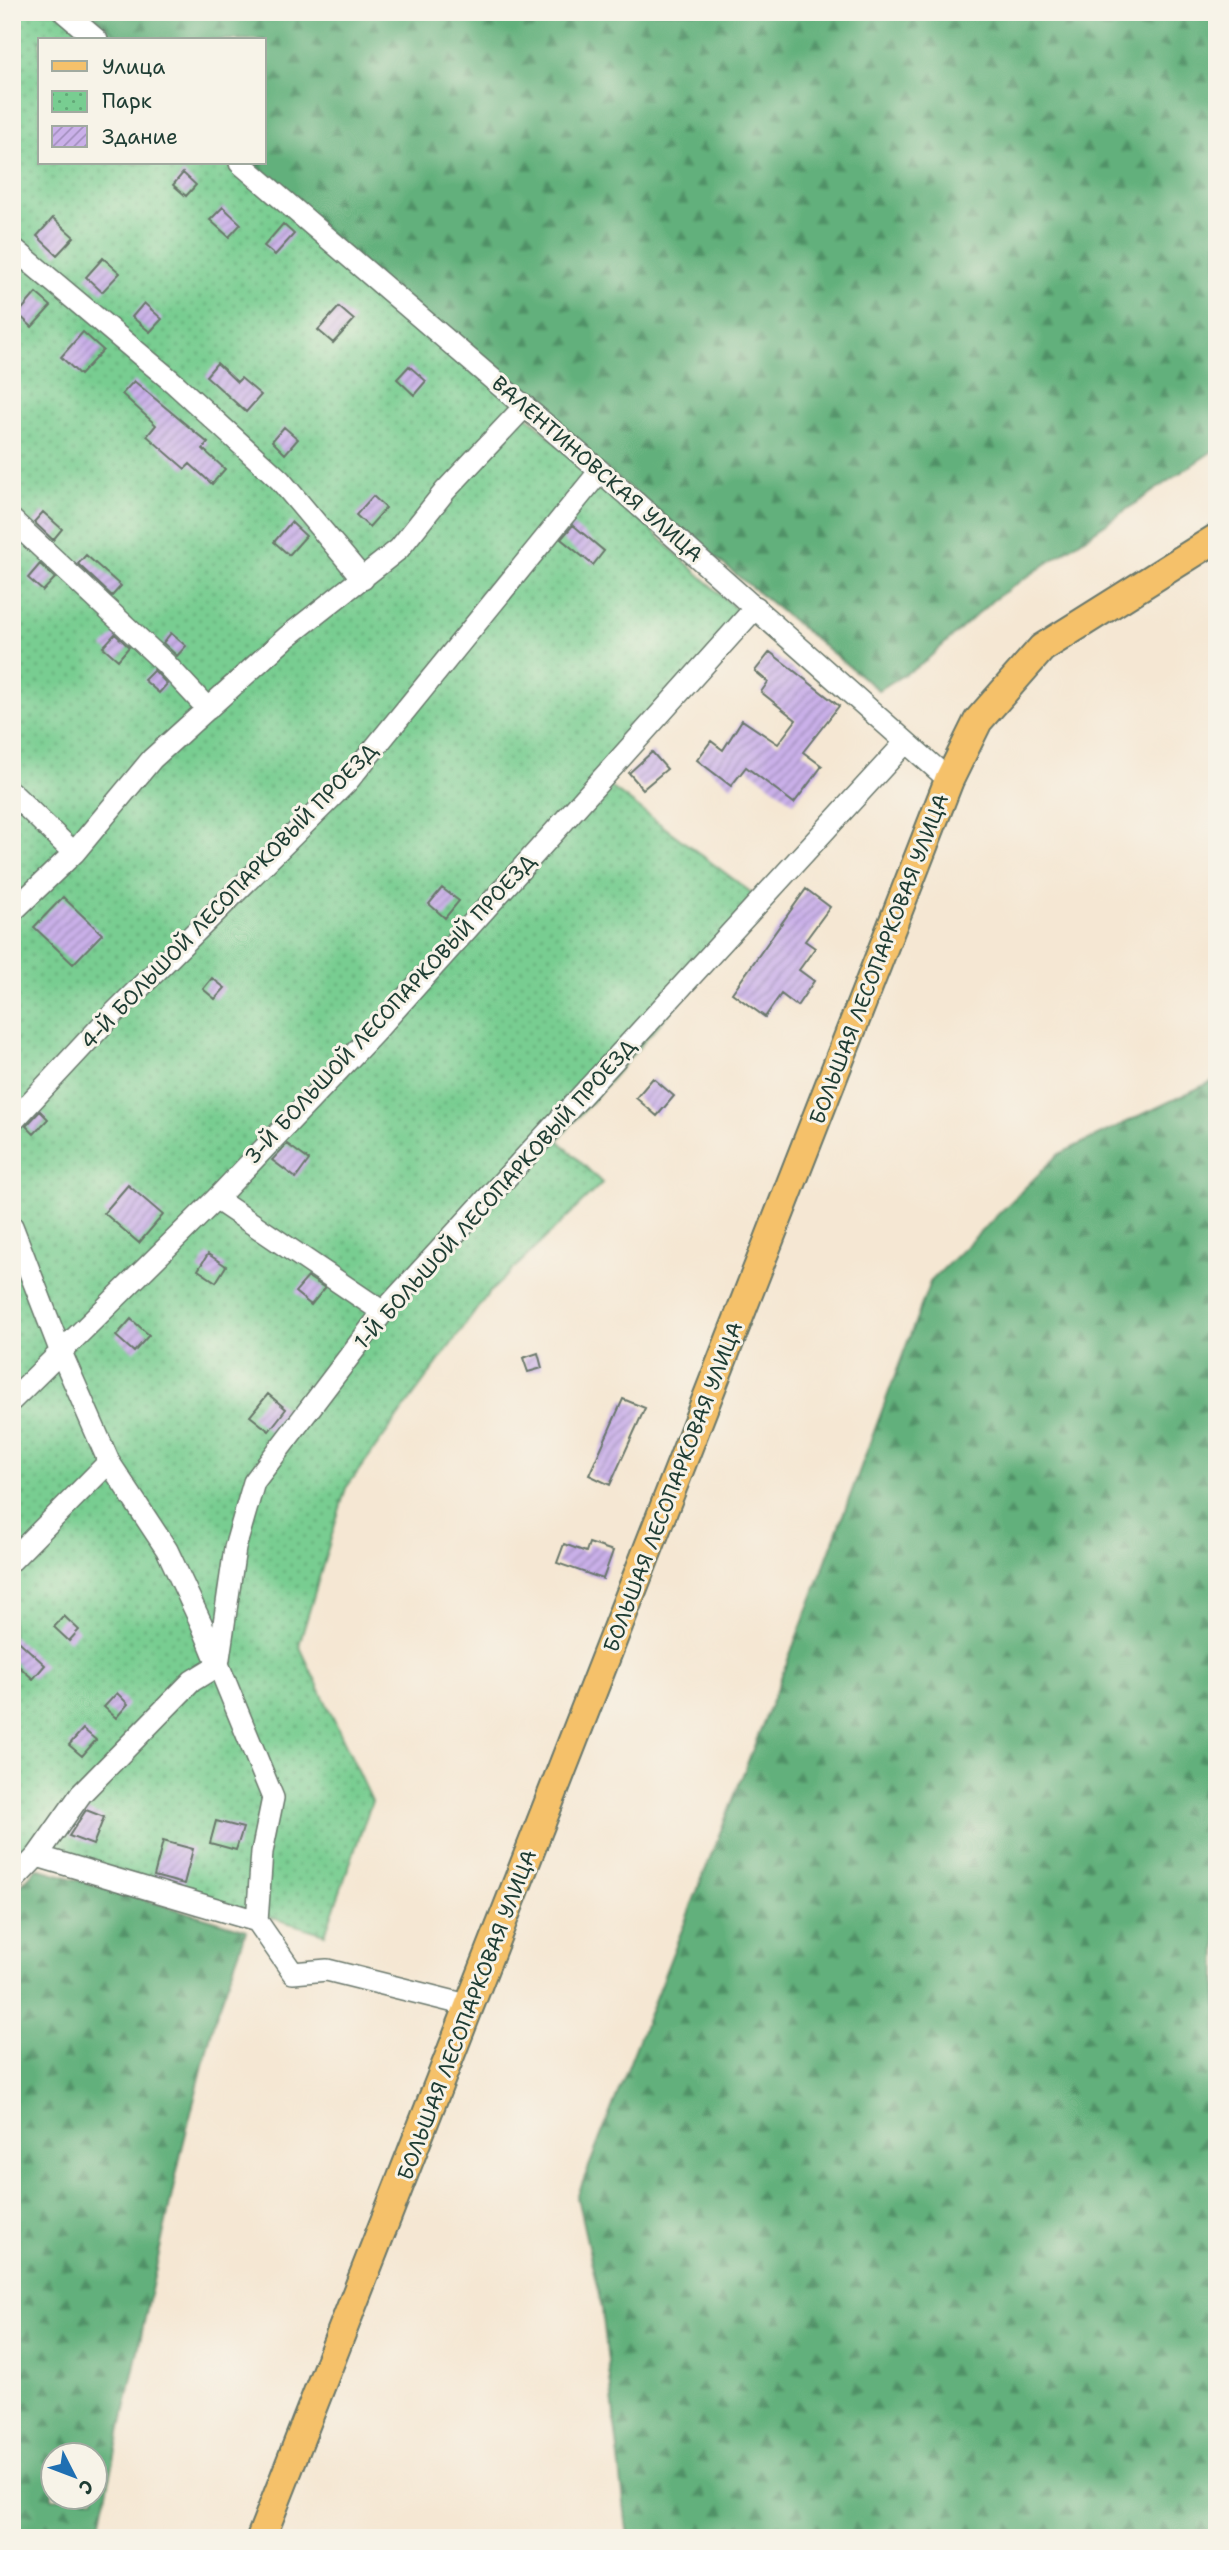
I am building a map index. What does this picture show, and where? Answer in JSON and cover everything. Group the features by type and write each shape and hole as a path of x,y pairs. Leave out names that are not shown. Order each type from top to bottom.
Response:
{"main road":[{"name":"БОЛЬШАЯ ЛЕСОПАРКОВАЯ УЛИЦА","path":"261,2538 949,780 978,721 1042,648 1217,538"}],"street":[{"path":"64,12 95,38"},
{"name":"ВАЛЕНТИНОВСКАЯ УЛИЦА","path":"241,164 600,471 949,780"},
{"path":"12,247 174,383 280,480 363,579"},
{"path":"12,912 75,853 152,759 287,637 399,549 445,491 524,407"},
{"name":"4-Й БОЛЬШОЙ ЛЕСОПАРКОВЫЙ ПРОЕЗД","path":"12,1122 108,1019 347,782 600,471"},
{"path":"12,520 165,663 208,709"},
{"name":"3-Й БОЛЬШОЙ ЛЕСОПАРКОВЫЙ ПРОЕЗД","path":"12,1400 216,1199 374,1033 756,607"},
{"name":"1-Й БОЛЬШОЙ ЛЕСОПАРКОВЫЙ ПРОЕЗД","path":"218,1665 235,1548 254,1482 383,1312 906,742"},
{"path":"12,793 75,853"},
{"path":"216,1199 383,1312"},
{"path":"12,1226 60,1350 109,1462 167,1550 273,1798 262,1852 257,1921 293,1973 327,1970 471,2006"},
{"path":"12,1560 109,1462"},
{"path":"12,1882 37,1856 81,1794 192,1681 218,1665"},
{"path":"37,1856 257,1921"}],"green space":[{"path":"12,12 92,12 120,38 38,38 38,164 255,164 747,619 603,781 765,903 558,1140 602,1183 488,1294 346,1488 299,1645 372,1801 325,1934 43,1847 12,1878"},
{"path":"75,12 1217,12 1217,448 993,600 922,664 878,690 438,332 247,164 266,164 266,38 105,38"},
{"path":"1217,1081 1217,2538 628,2538 602,2309 577,2197 809,1606 930,1282 1059,1154"},
{"path":"37,1868 247,1930 214,2021 181,2153 108,2488 108,2442 38,2442 38,2512 103,2512 97,2538 12,2538 12,1894"}],"building":[{"path":"183,173 196,185 186,196 173,185"},
{"path":"223,207 241,224 229,237 210,220"},
{"path":"53,218 74,237 57,255 37,236"},
{"path":"283,224 294,234 275,255 264,246"},
{"path":"103,258 120,273 102,292 86,277"},
{"path":"36,293 51,306 32,327 18,314"},
{"path":"144,303 162,319 150,332 132,317"},
{"path":"339,307 354,320 333,343 318,330"},
{"path":"83,332 103,350 80,375 61,357"},
{"path":"217,363 237,382 241,378 261,395 246,412 206,376"},
{"path":"409,366 426,381 414,395 397,379"},
{"path":"134,381 208,443 203,449 225,469 212,484 190,464 185,469 147,436 156,425 122,394"},
{"path":"284,427 298,439 285,454 272,441"},
{"path":"373,496 386,508 369,527 356,515"},
{"path":"43,512 62,529 53,540 34,522"},
{"path":"291,522 306,536 289,555 274,542"},
{"path":"573,525 604,551 593,565 561,539"},
{"path":"86,555 121,586 112,596 78,564"},
{"path":"40,564 55,578 43,591 28,578"},
{"path":"171,633 186,646 177,656 163,643"},
{"path":"115,634 129,647 118,660 103,647"},
{"path":"770,652 839,706 803,752 822,766 794,803 746,767 731,786 697,760 711,741 723,750 742,720 778,744 796,720 761,692 768,682 755,671"},
{"path":"154,670 167,684 159,693 144,680"},
{"path":"652,752 667,769 643,789 629,773"},
{"path":"442,888 459,901 445,918 429,904"},
{"path":"806,889 830,907 805,941 815,948 799,970 814,981 797,1006 781,994 765,1017 732,993"},
{"path":"63,897 102,934 73,964 34,927"},
{"path":"212,978 225,988 215,999 203,989"},
{"path":"653,1078 674,1096 657,1116 636,1098"},
{"path":"40,1111 48,1119 34,1134 26,1126"},
{"path":"287,1144 309,1160 296,1178 272,1160"},
{"path":"128,1185 163,1215 139,1243 104,1213"},
{"path":"208,1254 226,1266 216,1282 198,1270"},
{"path":"308,1277 325,1288 311,1305 295,1292"},
{"path":"131,1319 149,1335 134,1352 116,1336"},
{"path":"538,1353 542,1368 528,1372 523,1358"},
{"path":"268,1394 286,1409 269,1431 250,1416"},
{"path":"623,1399 645,1408 610,1485 589,1475"},
{"path":"589,1543 613,1551 603,1579 557,1563 564,1544 586,1552"},
{"path":"64,1616 79,1630 69,1641 54,1627"},
{"path":"12,1635 45,1665 33,1679 12,1660"},
{"path":"117,1693 128,1704 116,1718 104,1707"},
{"path":"83,1729 96,1740 82,1756 69,1745"},
{"path":"86,1810 104,1817 93,1845 69,1836"},
{"path":"216,1821 243,1828 236,1850 210,1843"},
{"path":"163,1841 193,1849 184,1884 154,1876"}]}
